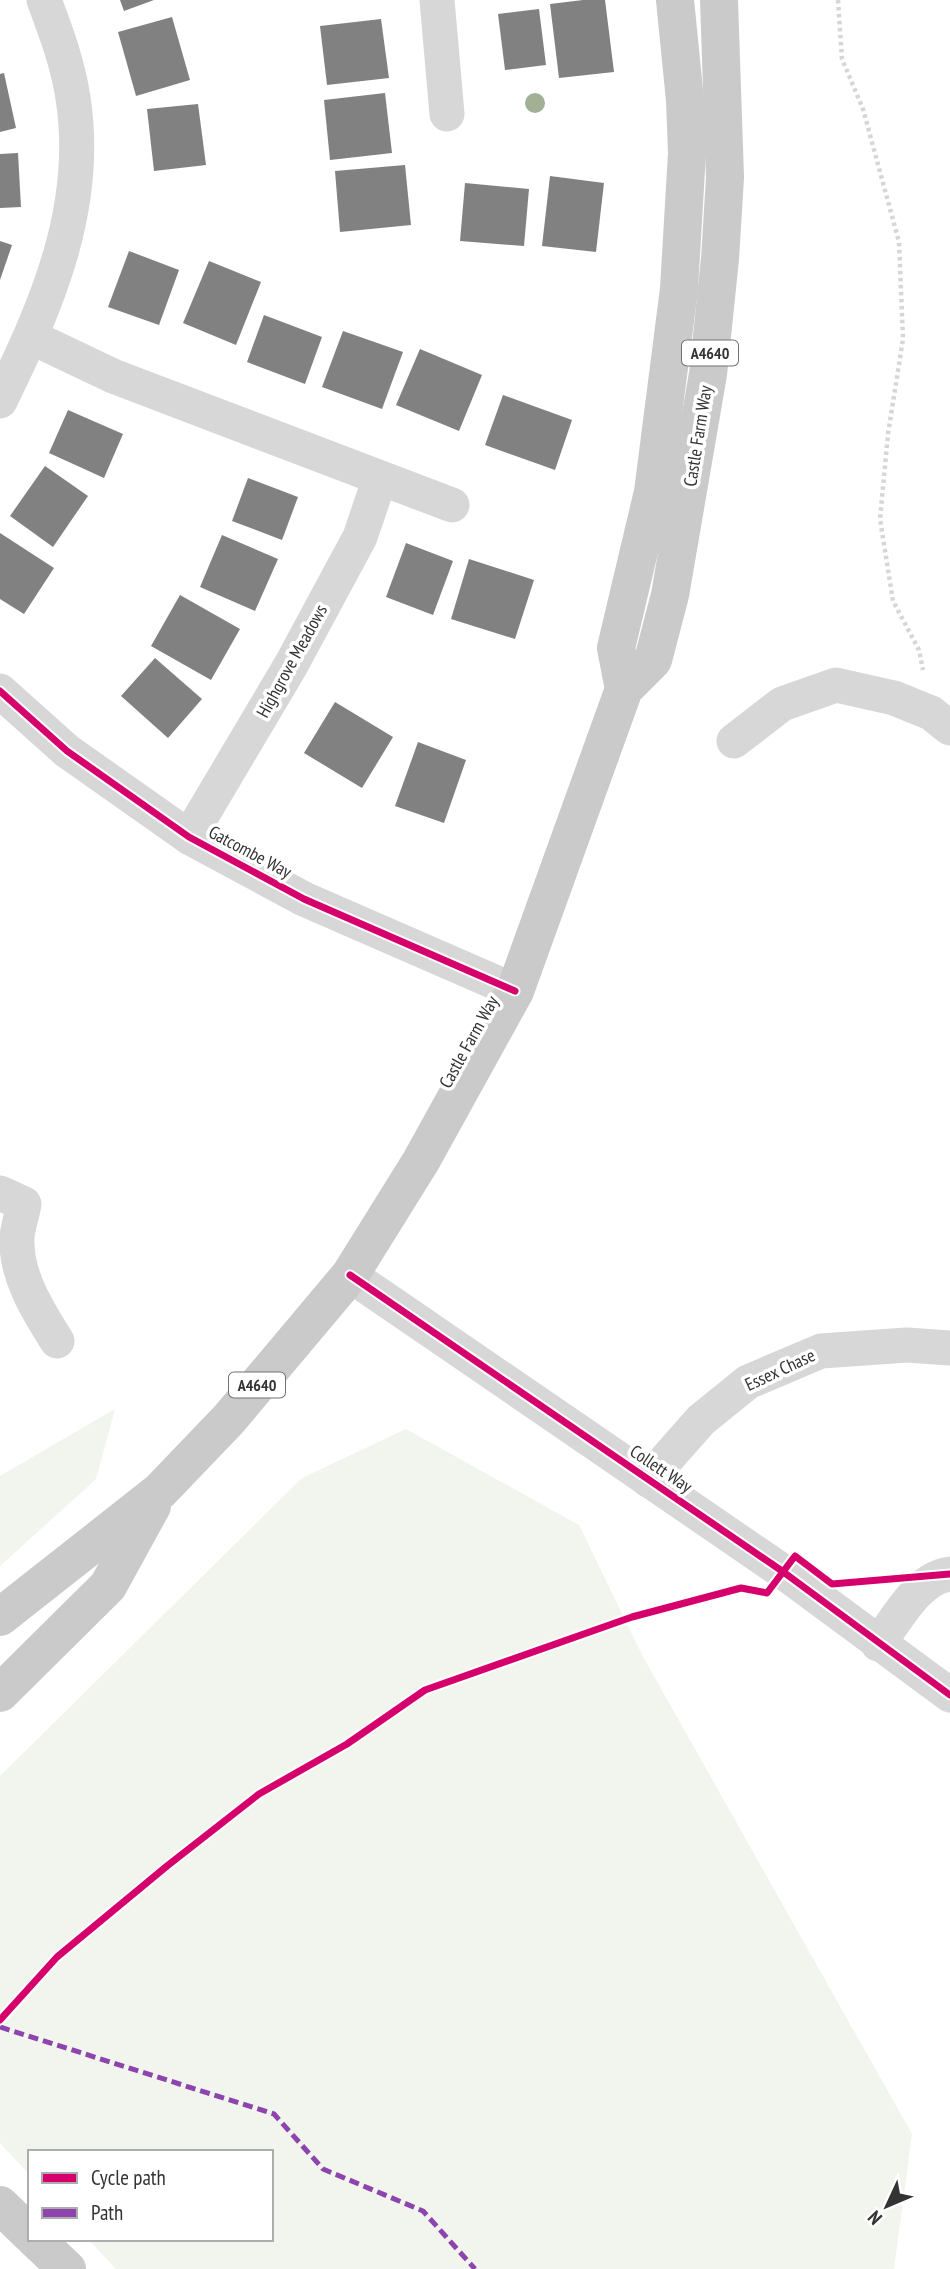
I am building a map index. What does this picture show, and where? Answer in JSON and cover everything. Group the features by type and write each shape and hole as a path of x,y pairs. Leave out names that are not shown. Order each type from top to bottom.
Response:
{"main road":[{"name":"Castle Farm Way","path":"624,690 616,648 653,492 678,289 687,153 685,100 675,0"},
{"name":"Castle Farm Way","path":"160,1491 229,1419 350,1275 421,1161 515,991 624,690 653,660 670,595 708,374 720,259 724,177 719,0"},
{"name":"A4640","path":"0,1617 160,1491"},
{"name":"A4640","path":"0,1693 108,1586 160,1491"},
{"path":"0,2205 28,2232"},
{"path":"38,2241 67,2269"}],"street":[{"path":"0,401 31,337 61,259 71,222 76,183 77,143 73,98 63,54 44,0"},
{"path":"437,0 447,114"},
{"path":"31,337 113,376 452,505"},
{"name":"Highgrove Meadows","path":"190,837 291,665 360,537 380,478"},
{"path":"734,741 782,704 836,685 894,698 940,720"},
{"name":"Gatcombe Way","path":"0,691 66,751 190,837 304,900 515,991"},
{"path":"12,1198 20,1259 29,1293 57,1341"},
{"name":"Collett Way","path":"350,1275 782,1572 950,1695"},
{"name":"Essex Chase","path":"648,1480 701,1420 748,1382 821,1350 907,1345 950,1348"},
{"path":"877,1644 914,1595 939,1575 950,1574"}],"path":[{"path":"838,0 842,59 863,109 899,242 903,339 888,434 880,519 893,601 919,650 940,720"}],"shaded area":[{"path":"115,1409 96,1479 0,1566 0,1476"},
{"path":"406,1429 579,1525 642,1655 912,2134 894,2269 116,2269 90,2241 273,2241 273,2150 28,2150 28,2173 0,2143 0,1776 302,1478"}],"building":[{"path":"120,0 154,0 124,11"},
{"path":"605,0 614,72 559,78 550,4"},
{"path":"539,9 546,65 505,70 498,14"},
{"path":"172,17 190,80 136,96 118,32"},
{"path":"381,19 389,78 327,85 320,26"},
{"path":"4,73 16,128 0,132 0,74"},
{"path":"385,93 392,153 330,160 324,100"},
{"path":"198,104 206,165 154,171 147,109"},
{"path":"18,153 21,207 0,208 0,154"},
{"path":"405,165 411,225 340,232 335,171"},
{"path":"550,176 604,183 596,252 542,246"},
{"path":"465,183 529,189 524,246 460,241"},
{"path":"0,241 12,245 0,280"},
{"path":"129,251 179,270 159,325 108,307"},
{"path":"209,261 261,282 236,345 183,323"},
{"path":"264,315 322,337 305,384 247,362"},
{"path":"343,331 403,352 382,409 322,387"},
{"path":"420,349 482,375 459,431 396,405"},
{"path":"503,395 572,420 555,470 485,445"},
{"path":"68,410 123,434 104,478 49,453"},
{"path":"45,466 88,496 53,547 10,516"},
{"path":"248,478 298,497 282,540 232,521"},
{"path":"0,533 54,568 24,614 0,599"},
{"path":"222,535 278,559 255,611 200,587"},
{"path":"406,543 453,561 433,615 386,597"},
{"path":"469,559 534,580 515,639 451,619"},
{"path":"180,595 240,629 211,680 151,646"},
{"path":"155,658 202,699 168,738 121,696"},
{"path":"335,702 393,737 362,788 304,753"},
{"path":"418,742 466,760 444,823 395,806"}],"marked path":[{"path":"0,2027 274,2114 323,2169 423,2211 475,2269"}],"cycle path":[{"path":"0,691 67,751 189,837 304,899 515,991"},
{"path":"350,1275 782,1571 950,1695"},
{"path":"0,2020 57,1957 259,1794 347,1744 425,1690 632,1617 741,1588 767,1593 795,1556 832,1584 950,1574"}]}
